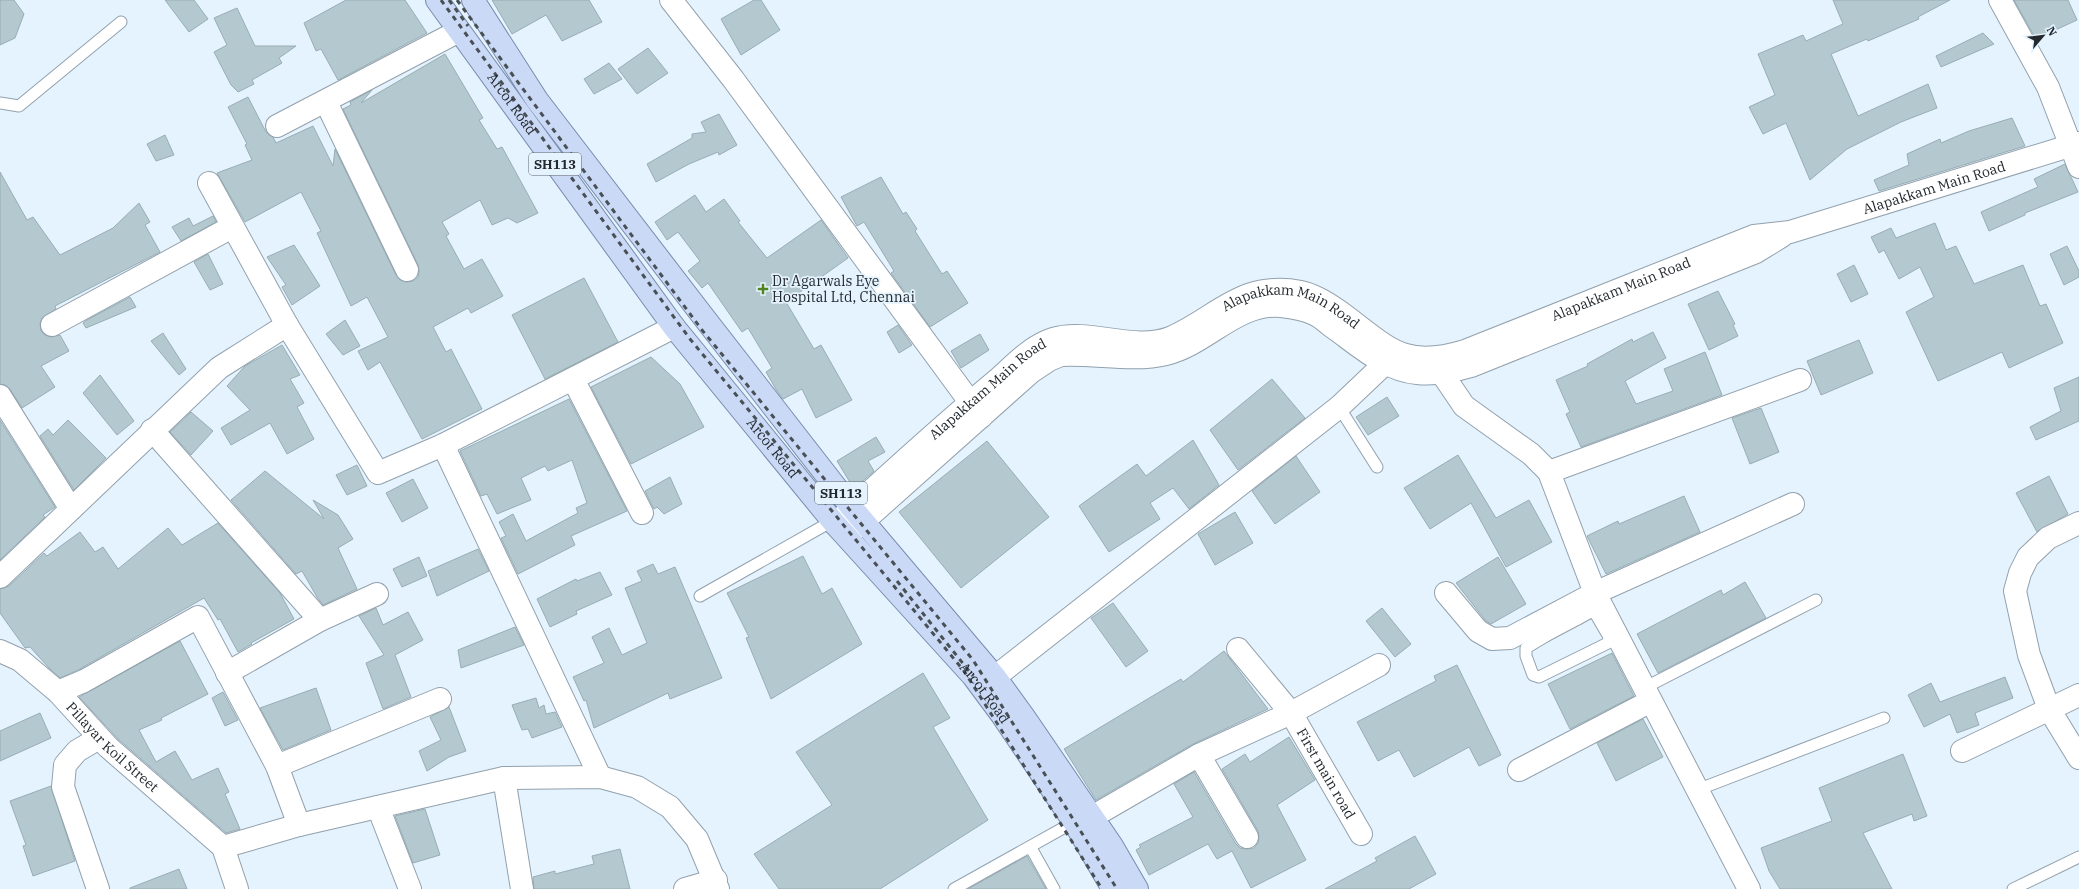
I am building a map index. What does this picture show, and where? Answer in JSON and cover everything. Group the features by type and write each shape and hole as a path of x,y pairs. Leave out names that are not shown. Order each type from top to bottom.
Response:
{"main road":[{"name":"Arcot Road","path":"438,0 674,327 841,530 973,676 1083,820 1112,846 1137,889"},
{"name":"Arcot Road","path":"479,2 538,100 702,315 858,514 995,677 1024,717 1083,820 1113,889"}],"street":[{"path":"672,0 737,85 975,410"},
{"path":"2000,0 2048,87 2075,144 2079,167"},
{"path":"277,126 326,102 459,31"},
{"path":"326,102 407,270"},
{"name":"Alapakkam Main Road","path":"841,530 975,410 1031,350 1050,340 1070,336 1154,342 1170,338 1241,297 1258,292 1291,290 1304,293 1334,308 1390,358 1413,358 1439,365 1465,351 1754,236 1790,232 2075,144"},
{"path":"209,183 287,326 378,473 444,445 674,327"},
{"path":"52,325 232,227"},
{"path":"0,577 152,430 219,368 287,326"},
{"path":"995,677 1338,407 1390,358"},
{"path":"1439,365 1464,406 1530,454 1549,472 1595,593 1749,889"},
{"path":"572,379 642,513"},
{"path":"1549,472 1800,380"},
{"path":"0,396 71,509"},
{"path":"152,430 320,620"},
{"path":"444,445 600,777"},
{"path":"1446,593 1478,631 1492,640 1510,638 1543,629 1574,613 1595,593 1793,504"},
{"path":"2079,523 2048,538 2028,557 2020,573 2015,591 2029,654 2049,709 2079,758"},
{"path":"227,673 320,620 377,594"},
{"path":"58,692 84,681 198,617 277,766 300,825"},
{"name":"First main road","path":"1238,649 1291,713 1361,834"},
{"name":"Pillayar Koil Street","path":"0,651 20,660 58,692 99,738 223,846"},
{"path":"1291,713 1379,665"},
{"path":"1519,770 1647,695"},
{"path":"1962,751 2079,695"},
{"path":"277,766 440,699"},
{"name":"First main road","path":"1083,820 1199,755 1291,713"},
{"path":"98,889 63,787 65,765 77,751 99,738"},
{"path":"1199,755 1247,837"},
{"path":"237,889 223,846 300,825 504,778 600,777 637,787 670,807 697,839 717,884 685,889"},
{"path":"504,778 522,889"},
{"path":"378,807 410,889"}],"lane":[{"path":"0,103 19,106 121,22"},
{"path":"1338,407 1377,467"},
{"path":"700,596 827,524 841,530"},
{"path":"1647,695 1816,600"},
{"path":"1543,629 1526,648 1526,656 1533,675 1538,677 1608,643 1609,637 1595,613 1574,613"},
{"path":"1697,790 1884,718"},
{"path":"954,889 1083,820"},
{"path":"1031,848 1054,889"},
{"path":"2013,889 2079,857"}],"building":[{"path":"0,0 14,0 24,14 15,38 0,45"},
{"path":"165,0 194,0 208,19 189,32"},
{"path":"346,0 405,0 427,33 338,80 321,49 316,51 304,23"},
{"path":"492,0 589,0 602,22 562,41 546,15 512,34"},
{"path":"754,0 761,0 780,30 741,55 721,19"},
{"path":"1833,0 1950,0 1918,17 1919,19 1868,41 1867,39 1831,54 1858,116 1928,84 1937,108 1901,122 1847,149 1810,180 1786,123 1763,134 1749,107 1775,95 1758,54 1803,35 1806,41 1843,24"},
{"path":"2014,0 2068,0 2077,20 2036,39"},
{"path":"237,8 255,46 296,46 279,58 282,63 252,80 254,84 238,92 231,85 214,52 227,45 214,18"},
{"path":"1983,33 1994,44 1941,67 1936,56"},
{"path":"648,48 668,73 637,94 618,69"},
{"path":"445,54 483,118 479,120 497,149 502,147 538,213 517,223 508,218 492,225 480,200 442,222 449,234 446,236 464,269 482,259 503,296 471,313 468,308 433,327 446,352 451,349 482,409 422,439 380,362 368,370 358,351 388,337 367,297 351,306 317,233 321,231 301,192 245,222 217,173 252,160 245,145 247,144 228,107 248,97 266,132 273,137 276,143 313,126 333,166 335,149 396,275 400,280 406,282 413,281 418,277 418,265 343,109 351,105 350,102 372,90 361,103"},
{"path":"609,63 622,79 594,94 584,79"},
{"path":"719,114 737,145 719,155 718,152 689,164 656,182 647,164 692,138 692,134 706,132 701,122"},
{"path":"2012,118 2025,146 1879,191 1874,180 1909,165 1907,154 1940,139 1941,143 1969,131"},
{"path":"165,135 174,155 156,161 147,144"},
{"path":"2065,164 2078,192 2025,213 2025,215 1989,231 1981,212 2038,187 2034,179"},
{"path":"0,172 27,220 33,217 60,255 113,228 139,203 150,222 145,225 160,252 55,306 56,309 42,318 40,324 41,331 45,335 51,337 60,335 69,351 41,366 55,387 22,408 10,389 5,385 0,384"},
{"path":"881,177 903,214 906,212 917,229 915,231 942,274 947,271 968,303 930,327 891,273 894,271 864,222 857,226 841,197"},
{"path":"695,195 706,212 724,199 740,221 738,222 767,258 821,220 848,258 786,302 814,349 821,345 852,400 816,418 802,389 783,399 766,372 772,368 748,328 742,332 708,283 702,288 688,271 700,261 678,232 667,240 655,222"},
{"path":"213,216 216,222 181,241 172,227 189,218 193,226"},
{"path":"1935,223 1946,250 1956,246 1974,284 2023,265 2040,306 2046,304 2063,343 2009,368 2002,352 1938,381 1906,312 1934,297 1920,267 1899,279 1884,250 1879,253 1871,237 1891,228 1896,238"},
{"path":"294,245 320,286 292,305 282,287 286,285 267,257"},
{"path":"2067,246 2079,271 2079,277 2064,285 2050,254"},
{"path":"208,254 223,284 210,290 194,262"},
{"path":"1854,265 1868,294 1851,302 1837,274"},
{"path":"584,278 618,342 545,379 512,315"},
{"path":"1718,291 1735,324 1733,325 1738,336 1709,350 1688,304"},
{"path":"130,297 136,307 86,328 83,323 87,320"},
{"path":"345,320 360,346 343,355 326,334"},
{"path":"898,325 912,345 899,353 887,332"},
{"path":"1653,332 1666,358 1625,381 1636,404 1673,391 1664,369 1705,352 1722,395 1581,447 1566,414 1570,412 1556,380 1588,366 1587,364 1632,339 1633,342"},
{"path":"163,333 186,369 179,375 151,341"},
{"path":"980,334 989,350 961,368 951,351"},
{"path":"1859,340 1873,373 1821,395 1807,361"},
{"path":"282,345 300,375 290,379 304,403 297,407 314,439 287,454 270,423 231,445 221,428 250,410 227,386 245,366"},
{"path":"651,357 680,384 704,427 631,464 591,387"},
{"path":"100,375 134,421 117,435 83,393"},
{"path":"2079,377 2079,421 2036,440 2030,427 2061,411 2054,388"},
{"path":"1272,379 1305,418 1238,470 1210,430"},
{"path":"1387,397 1399,416 1368,435 1356,417"},
{"path":"569,399 627,511 571,536 575,545 518,574 501,538 506,536 499,522 513,514 526,541 578,513 576,508 587,503 572,460 548,471 545,466 521,478 531,500 497,514 487,494 481,496 460,451"},
{"path":"1761,408 1779,452 1750,464 1732,418"},
{"path":"191,412 213,431 191,455 170,432"},
{"path":"0,420 55,507 43,515 45,517 0,560"},
{"path":"68,420 106,458 74,490 40,436 48,429 53,435"},
{"path":"876,437 885,452 868,461 874,471 854,489 837,461"},
{"path":"1193,440 1219,485 1189,509 1173,488 1150,503 1160,519 1109,552 1079,506 1137,464 1146,476"},
{"path":"987,441 1049,517 961,588 899,512"},
{"path":"1458,455 1496,518 1529,500 1552,542 1506,567 1471,503 1430,529 1404,488"},
{"path":"1296,456 1320,492 1275,524 1252,491"},
{"path":"357,465 367,486 347,495 336,475"},
{"path":"265,471 324,519 313,500 338,515 353,539 338,548 357,589 323,605 302,571 296,574 231,500"},
{"path":"2049,476 2068,514 2037,532 2016,493"},
{"path":"670,477 682,504 664,514 657,507 654,509 645,491"},
{"path":"413,479 428,508 402,522 386,493"},
{"path":"1684,496 1700,532 1606,574 1587,536 1618,521 1619,524"},
{"path":"1235,512 1253,543 1215,565 1198,534"},
{"path":"218,523 280,593 294,619 238,652 220,619 218,620 204,598 78,670 60,678 30,647 25,648 0,613 0,589 9,586 44,553 47,556 80,532 95,552 103,547 118,569 168,528 182,545"},
{"path":"478,549 489,571 437,596 428,571"},
{"path":"803,556 822,594 832,588 862,644 771,699 746,638 749,637 727,593"},
{"path":"419,557 427,576 402,587 393,569"},
{"path":"1498,557 1526,604 1491,624 1486,621 1456,583"},
{"path":"653,564 658,574 675,567 722,678 670,699 668,693 594,728 586,700 584,701 573,677 604,663 592,637 609,628 622,655 647,643 625,588 642,581 637,571"},
{"path":"600,572 612,595 576,611 577,614 550,627 537,599 576,579 577,581"},
{"path":"1745,582 1766,618 1658,673 1637,634 1721,590 1723,595"},
{"path":"1113,603 1148,651 1126,667 1091,618"},
{"path":"376,608 383,625 408,612 423,640 395,655 411,697 383,709 366,663 384,655 359,616"},
{"path":"1382,608 1411,644 1395,657 1366,621"},
{"path":"515,627 524,645 461,668 458,650"},
{"path":"180,641 208,694 161,718 162,720 139,730 156,762 175,751 192,780 218,768 229,792 225,794 240,829 226,833 117,738 79,697"},
{"path":"1224,651 1268,709 1193,744 1096,800 1064,749 1181,679 1183,682"},
{"path":"1612,653 1634,696 1570,729 1548,684"},
{"path":"1457,665 1501,755 1479,766 1469,747 1414,777 1399,750 1378,761 1357,722 1436,681 1434,676"},
{"path":"923,673 950,718 933,727 988,820 880,889 779,889 754,854 832,805 796,752"},
{"path":"2005,677 2013,698 1975,713 1979,725 1957,733 1950,714 1924,727 1908,695 1931,683 1940,702"},
{"path":"316,688 331,730 283,750 260,708"},
{"path":"223,692 238,720 225,726 212,698"},
{"path":"536,698 539,708 544,705 546,714 555,712 562,727 532,738 528,729 522,730 512,705"},
{"path":"449,707 466,751 449,757 427,771 419,751 441,740 430,717"},
{"path":"40,713 51,738 0,761 0,731"},
{"path":"1643,719 1663,757 1616,781 1597,743"},
{"path":"1289,737 1315,780 1277,805 1306,860 1251,888 1232,851 1217,859 1208,844 1149,875 1136,850 1141,847 1139,845 1193,817 1174,784 1194,772 1236,844 1240,848 1254,848 1258,843 1258,831 1222,769 1245,754 1250,762"},
{"path":"1903,754 1927,816 1914,821 1912,814 1863,833 1892,889 1780,889 1769,871 1761,848 1832,821 1819,788"},
{"path":"51,786 75,861 33,876 23,846 26,845 10,801"},
{"path":"425,809 440,855 413,863 395,816"},
{"path":"1415,836 1436,874 1409,889 1325,889 1377,861 1375,858"},
{"path":"620,849 630,889 534,889 533,877 555,871 555,874 594,864 592,856"},
{"path":"1027,856 1046,889 968,889"},
{"path":"179,869 187,889 130,889 130,888"}],"railway":[{"path":"441,0 690,339 964,671 1102,889"},
{"path":"449,0 468,26"},
{"path":"457,0 702,330 973,660 1117,889"},
{"path":"897,581 973,676"}],"place":[{"name":"Dr Agarwals Eye Hospital Ltd, Chennai","path":"763,289"}]}
